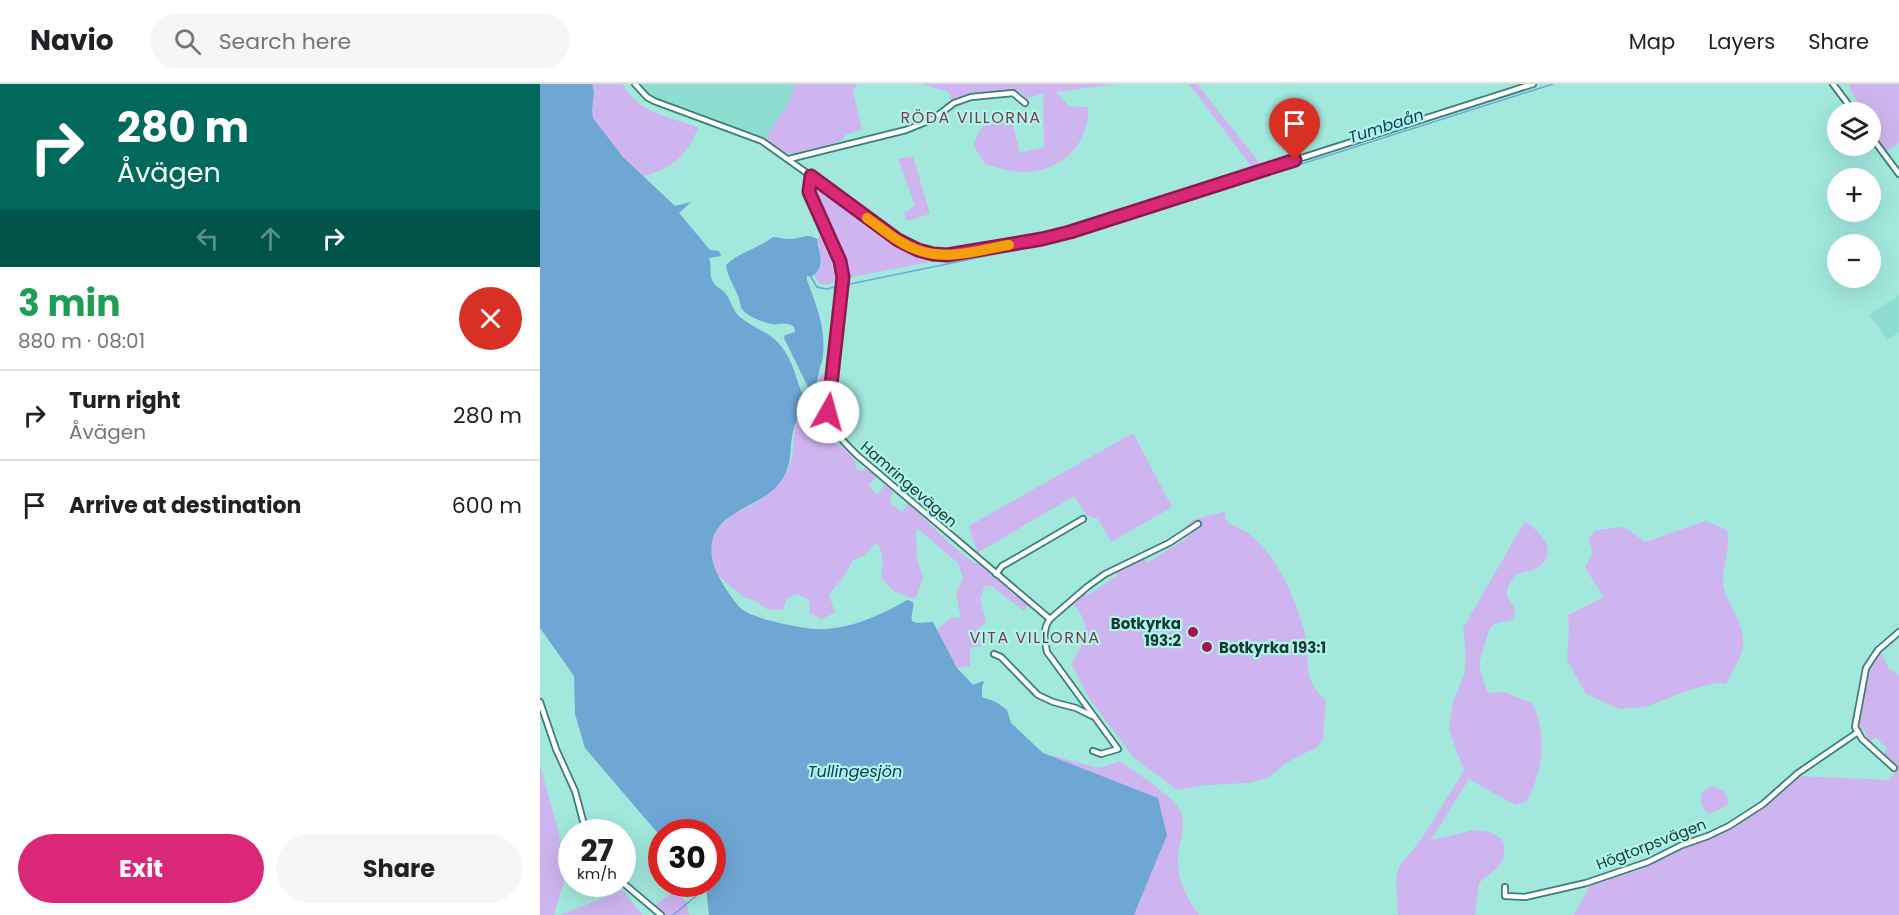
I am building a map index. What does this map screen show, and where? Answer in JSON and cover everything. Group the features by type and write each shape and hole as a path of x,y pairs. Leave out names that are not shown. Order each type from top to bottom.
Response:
{"street":[{"path":"635,84 654,101 762,141 898,240 918,250 947,255 1070,232 1533,84"},
{"path":"1833,84 1846,102"},
{"path":"789,159 906,130 933,119 954,103 971,98 1013,93 1025,103"},
{"path":"1881,150 1899,174"},
{"name":"Hamringevägen","path":"811,176 809,192 840,261 843,277 828,412 830,424 837,436 858,456 1050,619"},
{"path":"996,574 1005,564 1083,519"},
{"path":"1093,751 1101,754 1118,749 1047,652 1045,636 1047,623 1105,574 1169,543 1198,525"},
{"path":"1894,768 1862,739 1855,727 1866,668 1878,650 1899,632"},
{"path":"994,654 1001,657 1038,696 1076,708 1095,717"},
{"path":"540,702 556,749 575,791 583,819"},
{"name":"Högtorpsvägen","path":"1505,887 1505,896 1513,898 1586,883 1648,862 1682,845 1708,836 1729,826 1763,804 1798,773 1858,732"},
{"path":"636,894 661,915"}],"shaded area":[{"path":"592,84 623,84 629,94 646,108 698,127 690,145 670,165 644,176 616,149 593,118"},
{"path":"639,84 795,84 790,102 767,136 768,142 750,132 658,100"},
{"path":"795,84 858,84 853,90 862,130 847,134 841,141 797,154 786,153 768,142 767,136 789,102"},
{"path":"923,84 1117,84 1056,92 1069,106 1088,107 1085,131 1079,142 1064,159 1042,169 1019,172 985,164 974,146 976,139 986,124 1010,115 1020,153 1044,147 1043,93 1026,99 1019,90 1002,91 977,94 952,101 948,92"},
{"path":"1189,84 1197,84 1262,166 1254,170"},
{"path":"1848,84 1899,84 1899,143 1886,152 1881,145 1881,102 1857,102"},
{"path":"913,156 930,214 907,221 904,213 915,205 898,159"},
{"path":"816,185 897,244 931,258 949,258 847,278 842,259 810,190"},
{"path":"822,232 840,275 840,281 826,285 819,283 814,275 822,265 817,239"},
{"path":"1899,295 1899,332 1887,340 1869,315"},
{"path":"821,373 827,378 825,413 813,424 815,439 836,444 848,450 855,461 857,470 869,470 876,477 869,485 877,495 885,484 893,491 889,502 902,512 908,503 957,549 974,563 979,563 1028,605 1024,611 993,587 985,585 980,599 986,622 977,630 982,646 970,648 970,666 957,668 937,630 951,617 961,619 956,593 963,579 958,563 916,527 917,559 923,578 915,599 895,592 881,578 881,550 877,542 864,556 853,560 829,595 835,613 821,619 809,613 810,601 798,594 787,598 783,610 766,609 756,601 744,597 716,574 711,557 712,542 717,529 732,515 759,501 777,486 787,472 792,458 795,426 814,398"},
{"path":"1133,433 1172,507 1111,542 1098,519 1086,515 1074,496 977,553 969,526"},
{"path":"1226,511 1225,516 1228,523 1248,533 1277,566 1296,606 1305,633 1311,681 1326,701 1323,739 1317,747 1286,763 1268,778 1248,783 1207,785 1177,790 1134,758 1089,698 1071,663 1086,633 1083,619 1073,604 1084,593 1088,595 1117,576 1117,571 1144,559 1148,562 1187,538 1183,529 1193,520"},
{"path":"1525,521 1542,536 1548,549 1547,555 1544,562 1537,568 1514,576 1507,595 1514,607 1514,615 1512,620 1494,624 1489,630 1479,664 1488,693 1504,692 1532,703 1542,740 1537,777 1527,801 1515,805 1469,779 1432,838 1433,840 1474,830 1490,832 1502,839 1503,860 1479,883 1475,915 1398,915 1396,878 1399,867 1422,838 1464,771 1449,729 1453,702 1464,675 1466,657 1463,628"},
{"path":"1706,521 1727,530 1724,588 1743,637 1741,655 1726,684 1717,683 1692,689 1645,707 1620,709 1586,694 1567,660 1568,615 1604,597 1585,568 1592,553 1589,538 1596,530 1625,527 1645,542"},
{"path":"1880,650 1889,669 1899,675 1899,769 1884,753 1887,748 1876,738 1869,741 1864,730 1857,727 1868,668"},
{"path":"1043,753 1099,768 1120,761 1175,803 1182,814 1183,821 1178,859 1179,875 1187,896 1199,915 1134,915 1167,835"},
{"path":"540,765 558,830 559,897 554,915 540,915"},
{"path":"1899,769 1899,915 1574,915 1589,887 1608,878 1640,870 1679,849 1705,840 1732,826 1764,806 1800,776 1888,780"},
{"path":"1711,786 1723,791 1728,804 1709,814 1703,808 1701,793"},
{"path":"605,897 628,897 642,915 560,915"},
{"path":"666,897 682,897 686,902 689,915 663,915 654,906"}],"water":[{"name":"Tullingesjön","path":"540,84 592,84 593,118 623,157 675,206 691,202 679,213 710,250 719,251 721,256 709,258 713,282 725,293 740,317 772,337 781,346 792,366 805,401 808,398 808,387 784,338 785,335 795,332 794,327 764,322 745,312 741,308 726,265 773,237 792,239 810,236 817,239 820,256 819,269 811,277 807,276 820,316 824,345 815,393 795,425 784,477 761,499 730,516 716,532 711,549 714,567 732,598 750,614 784,624 819,629 858,623 907,600 913,602 912,621 933,622 957,668 973,685 983,681 982,697 996,702 1007,710 1011,723 1043,753 1158,798 1167,835 1134,915 709,915 707,897 726,897 726,819 648,819 648,822 585,748 575,714 574,676 540,628"}],"waterway":[{"name":"Tumbaån","path":"845,285 1059,241 1553,84"},
{"name":"Tumbaån","path":"811,277 817,287 826,289 840,286"},
{"path":"673,915 695,897"}],"slow traffic":[{"path":"867,218 898,240 918,250 933,254 947,255 1009,245"}],"place":[{"name":"Botkyrka 193:2","path":"1193,632"},
{"name":"Botkyrka 193:1","path":"1207,647"}],"district":[{"name":"RÖDA VILLORNA","path":"971,117"},
{"name":"VITA VILLORNA","path":"1035,637"}],"route":[{"path":"828,412 843,277 840,261 809,192 811,176 898,240 918,250 947,255 1070,232 1295,160"}]}
